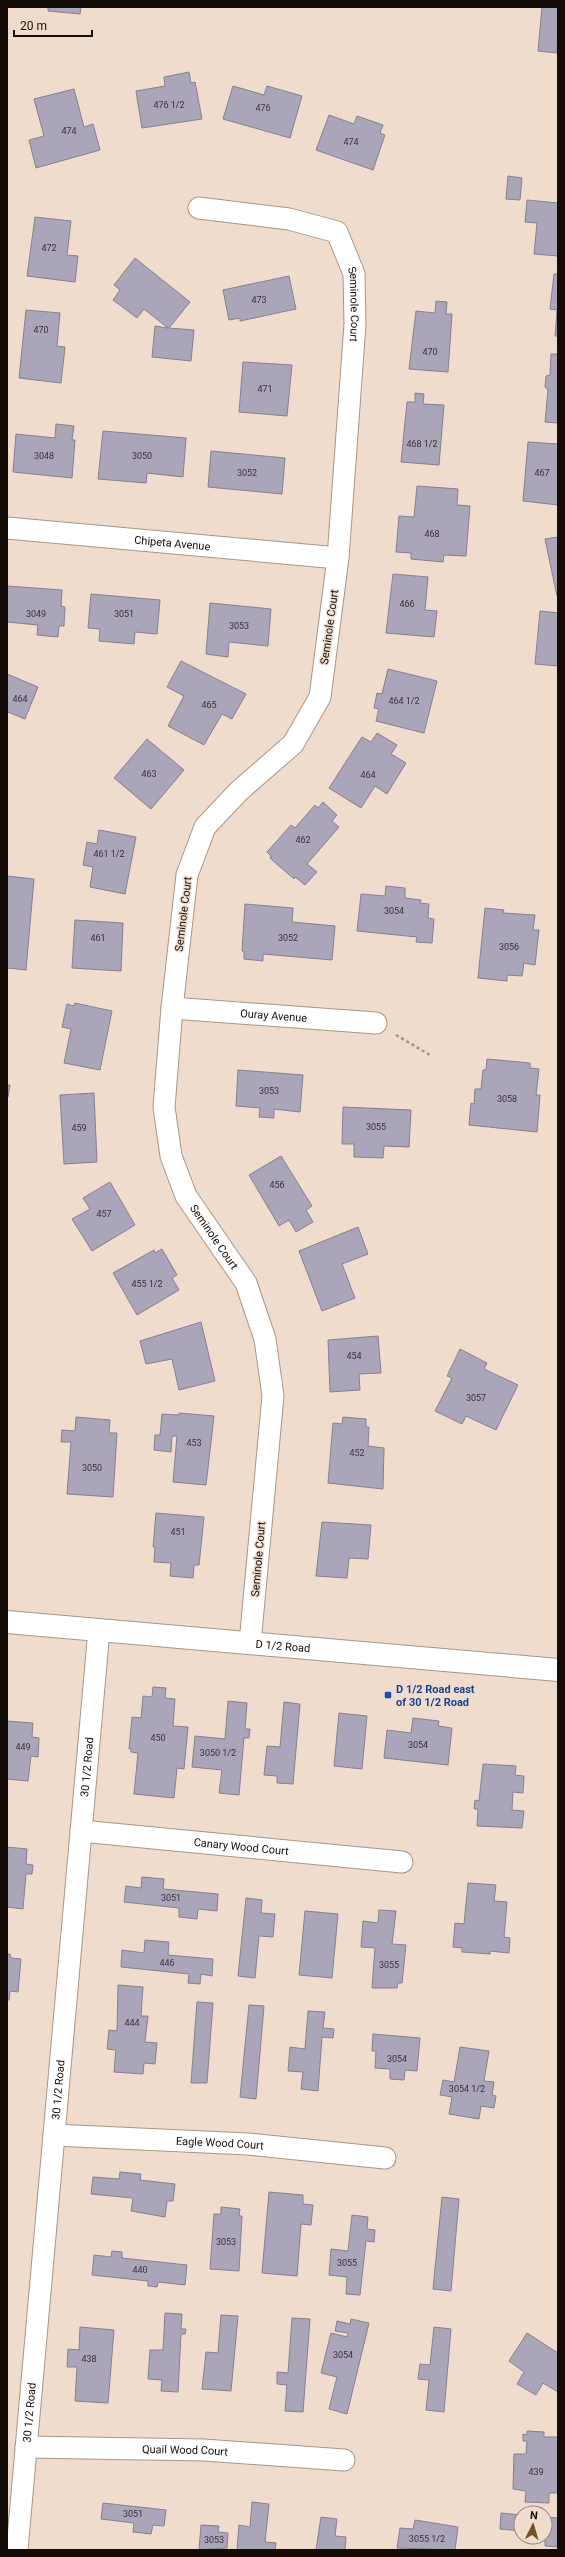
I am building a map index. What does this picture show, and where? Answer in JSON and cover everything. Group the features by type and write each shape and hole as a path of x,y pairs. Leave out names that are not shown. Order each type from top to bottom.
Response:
{"main road":[{"name":"D 1/2 Road","path":"7,1622 558,1670"}],"street":[{"name":"Seminole Court","path":"199,208 289,219 337,232 354,274 355,324 338,558 320,696 293,744 239,791 205,827 187,875 172,1008 164,1107 171,1156 186,1196 246,1283 265,1339 272,1396 250,1643"},
{"name":"Chipeta Avenue","path":"7,528 338,558"},
{"name":"Ouray Avenue","path":"172,1008 376,1023"},
{"name":"30 1/2 Road","path":"17,2550 99,1630"},
{"name":"Canary Wood Court","path":"81,1831 402,1862"},
{"name":"Eagle Wood Court","path":"54,2135 248,2144 385,2158"},
{"name":"Quail Wood Court","path":"26,2447 204,2450 344,2460"}],"building":[{"path":"48,7 81,7 80,14 48,11"},
{"path":"542,7 558,7 557,53 538,51"},
{"path":"189,72 191,83 195,82 202,119 142,128 136,91 165,86 164,77"},
{"path":"233,86 264,95 267,86 302,96 290,138 223,119"},
{"path":"74,89 84,127 93,124 100,150 36,168 29,140 44,136 34,99"},
{"path":"329,115 354,124 357,116 383,125 380,133 385,135 373,170 316,150"},
{"path":"508,176 522,178 520,200 506,199"},
{"path":"527,200 558,203 558,256 534,254 537,223 525,222"},
{"path":"35,217 71,221 67,255 78,256 75,282 27,276"},
{"path":"135,258 190,302 169,328 194,330 191,361 152,357 155,326 168,328 144,309 137,318 113,300 120,290 114,285"},
{"path":"554,274 558,274 558,336 555,336 557,310 550,309"},
{"path":"289,276 296,309 240,321 240,318 229,320 223,290"},
{"path":"436,301 447,302 446,314 452,314 448,372 409,369 416,311 435,313"},
{"path":"26,310 60,313 57,346 65,347 61,383 19,378"},
{"path":"551,354 558,354 558,423 545,422 548,390 545,387 546,376 550,375"},
{"path":"243,362 292,365 287,416 239,412"},
{"path":"415,393 424,394 423,404 444,405 439,465 401,462 407,402 415,402"},
{"path":"56,424 74,426 72,440 75,440 72,478 13,472 16,434 55,438"},
{"path":"103,431 186,438 183,477 147,473 146,483 98,479"},
{"path":"528,442 558,444 558,505 523,501"},
{"path":"211,451 285,458 282,494 208,487"},
{"path":"417,486 458,489 457,505 470,506 466,556 444,555 443,562 411,559 411,553 396,552 399,516 414,517"},
{"path":"558,537 558,596 557,596 545,539"},
{"path":"393,574 428,577 425,610 437,611 434,637 386,633"},
{"path":"7,586 62,590 61,606 65,607 64,626 59,626 58,637 37,635 38,625 7,622"},
{"path":"91,594 160,600 157,634 135,632 134,644 99,641 100,629 88,628"},
{"path":"210,603 271,609 268,646 229,642 228,657 206,654"},
{"path":"540,611 558,613 558,666 535,664"},
{"path":"181,661 246,694 232,719 222,714 204,745 168,726 184,696 167,687"},
{"path":"388,669 437,681 424,733 376,721 379,709 374,708 377,693 382,694"},
{"path":"7,674 38,687 25,719 8,712 7,714"},
{"path":"377,733 397,745 391,754 406,763 387,794 375,786 361,808 329,788 362,737 371,742"},
{"path":"147,739 184,770 151,809 114,778"},
{"path":"323,802 337,815 332,821 339,827 307,864 317,872 305,885 295,877 294,879 270,858 271,856 267,852 291,825 295,828 315,805 318,808"},
{"path":"99,830 136,837 125,894 90,887 93,867 83,865 87,842 97,844"},
{"path":"7,876 34,879 26,970 7,968"},
{"path":"386,886 405,888 405,898 421,900 420,903 429,904 428,918 434,919 432,943 416,942 417,937 357,931 361,894 385,896"},
{"path":"245,904 293,908 292,922 335,926 332,960 263,954 263,961 244,959 244,951 242,951"},
{"path":"485,908 504,910 503,913 535,915 533,930 539,930 535,965 524,963 522,976 507,975 507,981 478,978"},
{"path":"75,920 123,923 121,971 72,968"},
{"path":"75,1003 112,1011 100,1070 64,1063 71,1029 62,1027 67,1004 74,1006"},
{"path":"487,1059 530,1063 530,1068 539,1069 536,1095 540,1095 537,1132 469,1125 471,1103 474,1104 475,1089 481,1089 483,1070 486,1070"},
{"path":"238,1070 303,1075 300,1112 274,1109 274,1118 259,1117 260,1108 236,1106"},
{"path":"7,1085 10,1085 8,1097 7,1097"},
{"path":"94,1093 97,1162 64,1164 60,1095"},
{"path":"343,1107 411,1110 409,1147 384,1146 383,1158 354,1157 354,1144 342,1144"},
{"path":"281,1156 312,1206 306,1210 313,1222 296,1232 289,1220 279,1226 249,1175"},
{"path":"110,1182 135,1225 92,1251 72,1219 90,1209 83,1198"},
{"path":"358,1227 368,1254 342,1264 355,1298 322,1311 299,1251"},
{"path":"162,1249 177,1275 172,1278 179,1290 137,1315 113,1273 154,1250 155,1253"},
{"path":"201,1322 215,1381 179,1390 172,1359 146,1364 140,1341"},
{"path":"378,1336 381,1373 359,1374 360,1390 330,1392 328,1340"},
{"path":"460,1349 487,1363 484,1369 518,1385 496,1430 466,1416 462,1424 435,1411 452,1378 447,1376"},
{"path":"179,1413 214,1416 206,1485 173,1482 177,1436 172,1436 171,1452 154,1450 155,1435 160,1435 162,1414 179,1415"},
{"path":"76,1417 110,1420 109,1433 117,1433 113,1497 67,1494 71,1442 61,1442 62,1430 75,1431"},
{"path":"343,1417 366,1419 366,1427 369,1427 368,1446 384,1448 383,1489 328,1483 333,1423 342,1424"},
{"path":"156,1513 204,1517 199,1565 194,1565 193,1578 170,1576 171,1563 154,1562 155,1547 153,1547"},
{"path":"322,1522 371,1525 368,1559 349,1558 347,1578 316,1576"},
{"path":"153,1687 166,1688 165,1698 175,1699 173,1726 188,1727 184,1769 177,1768 174,1798 134,1794 138,1753 131,1752 131,1749 129,1749 132,1717 141,1718 143,1696 152,1697"},
{"path":"228,1701 247,1703 245,1729 250,1729 249,1738 244,1738 239,1795 219,1793 222,1770 192,1767 195,1736 225,1739"},
{"path":"284,1702 300,1704 293,1784 277,1783 277,1776 264,1775 267,1746 280,1747"},
{"path":"339,1713 367,1716 362,1769 334,1766"},
{"path":"413,1718 439,1721 438,1726 452,1728 448,1765 384,1758 387,1730 411,1733"},
{"path":"7,1721 33,1723 32,1737 39,1738 38,1757 31,1756 28,1781 7,1779"},
{"path":"483,1764 516,1766 515,1775 524,1776 523,1793 513,1792 512,1810 524,1811 522,1828 477,1826 478,1809 474,1809 475,1800 479,1801"},
{"path":"7,1847 27,1849 26,1864 33,1865 32,1874 26,1874 23,1909 7,1907"},
{"path":"142,1877 164,1879 163,1889 218,1894 217,1911 198,1909 197,1919 179,1917 179,1908 124,1902 126,1886 141,1888"},
{"path":"468,1883 496,1885 494,1901 507,1902 504,1937 510,1938 509,1953 490,1951 490,1954 462,1952 462,1948 453,1947 455,1923 464,1924"},
{"path":"246,1898 262,1900 261,1913 275,1914 273,1937 259,1936 255,1978 238,1976"},
{"path":"379,1910 396,1911 392,1944 406,1945 402,1983 398,1983 397,1988 372,1988 375,1948 361,1947 363,1921 378,1923"},
{"path":"305,1911 338,1914 332,1978 299,1975"},
{"path":"145,1940 169,1942 168,1955 213,1959 212,1976 201,1974 200,1984 188,1983 189,1974 121,1967 122,1950 144,1953"},
{"path":"7,1954 10,1954 11,1958 21,1959 18,1992 10,1991 9,2000 7,2000"},
{"path":"118,1985 143,1987 141,2016 148,2016 145,2042 157,2043 155,2064 144,2063 143,2074 114,2072 116,2050 107,2049 109,2030 117,2031"},
{"path":"197,2002 213,2003 207,2083 191,2083"},
{"path":"249,2005 264,2006 256,2099 240,2097"},
{"path":"308,2011 325,2012 323,2028 334,2029 333,2038 322,2037 318,2091 301,2089 303,2072 288,2071 290,2047 305,2049"},
{"path":"373,2034 420,2038 417,2071 405,2070 404,2080 390,2079 390,2069 375,2068 376,2051 372,2051"},
{"path":"460,2047 489,2051 484,2081 494,2082 492,2095 496,2096 494,2108 481,2106 479,2119 449,2114 452,2097 440,2095 443,2080 454,2082"},
{"path":"120,2172 141,2174 140,2180 175,2184 173,2201 167,2201 165,2217 131,2211 133,2198 91,2194 93,2177 119,2179"},
{"path":"269,2192 303,2195 303,2204 313,2205 311,2225 301,2224 297,2276 262,2273"},
{"path":"442,2197 459,2199 451,2291 433,2289"},
{"path":"221,2207 240,2209 239,2216 242,2216 239,2271 210,2269 214,2214 221,2214"},
{"path":"352,2215 368,2217 367,2229 375,2230 374,2242 366,2241 360,2295 346,2294 347,2277 329,2275 331,2249 348,2251"},
{"path":"112,2251 122,2252 122,2258 187,2265 185,2285 158,2282 157,2287 148,2286 148,2281 92,2275 94,2255 111,2257"},
{"path":"165,2313 182,2314 181,2329 186,2329 185,2334 181,2334 178,2392 161,2391 162,2380 148,2379 150,2350 163,2350"},
{"path":"221,2315 238,2316 231,2391 202,2389 206,2352 218,2353"},
{"path":"292,2318 310,2319 303,2412 285,2411 287,2385 277,2384 277,2372 288,2373"},
{"path":"351,2319 369,2323 347,2414 329,2409 337,2377 321,2373 331,2333 347,2337 348,2333 335,2331 337,2321 350,2324"},
{"path":"80,2327 114,2330 108,2403 75,2401 77,2367 67,2367 68,2349 79,2350"},
{"path":"434,2327 451,2329 444,2412 426,2410 429,2380 418,2379 420,2364 430,2365"},
{"path":"527,2333 558,2353 558,2392 543,2383 536,2395 517,2384 524,2372 509,2361"},
{"path":"527,2431 544,2432 544,2437 558,2437 558,2493 549,2493 549,2503 525,2502 526,2491 513,2489 514,2454 526,2454 527,2441 523,2441 523,2434 527,2435"},
{"path":"252,2502 269,2504 265,2542 276,2543 275,2550 237,2550 239,2525 250,2527"},
{"path":"103,2503 166,2510 164,2526 153,2525 151,2534 133,2532 134,2523 101,2519"},
{"path":"501,2513 513,2514 513,2530 500,2529"},
{"path":"321,2517 337,2519 335,2536 346,2537 345,2550 316,2550"},
{"path":"553,2518 558,2518 558,2547 545,2546 553,2545"},
{"path":"415,2520 458,2527 455,2550 397,2548 400,2528 413,2529"},
{"path":"201,2525 219,2526 218,2532 228,2533 227,2548 199,2550"}],"place":[{"name":"D 1/2 Road east of 30 1/2 Road","path":"388,1695"}]}
